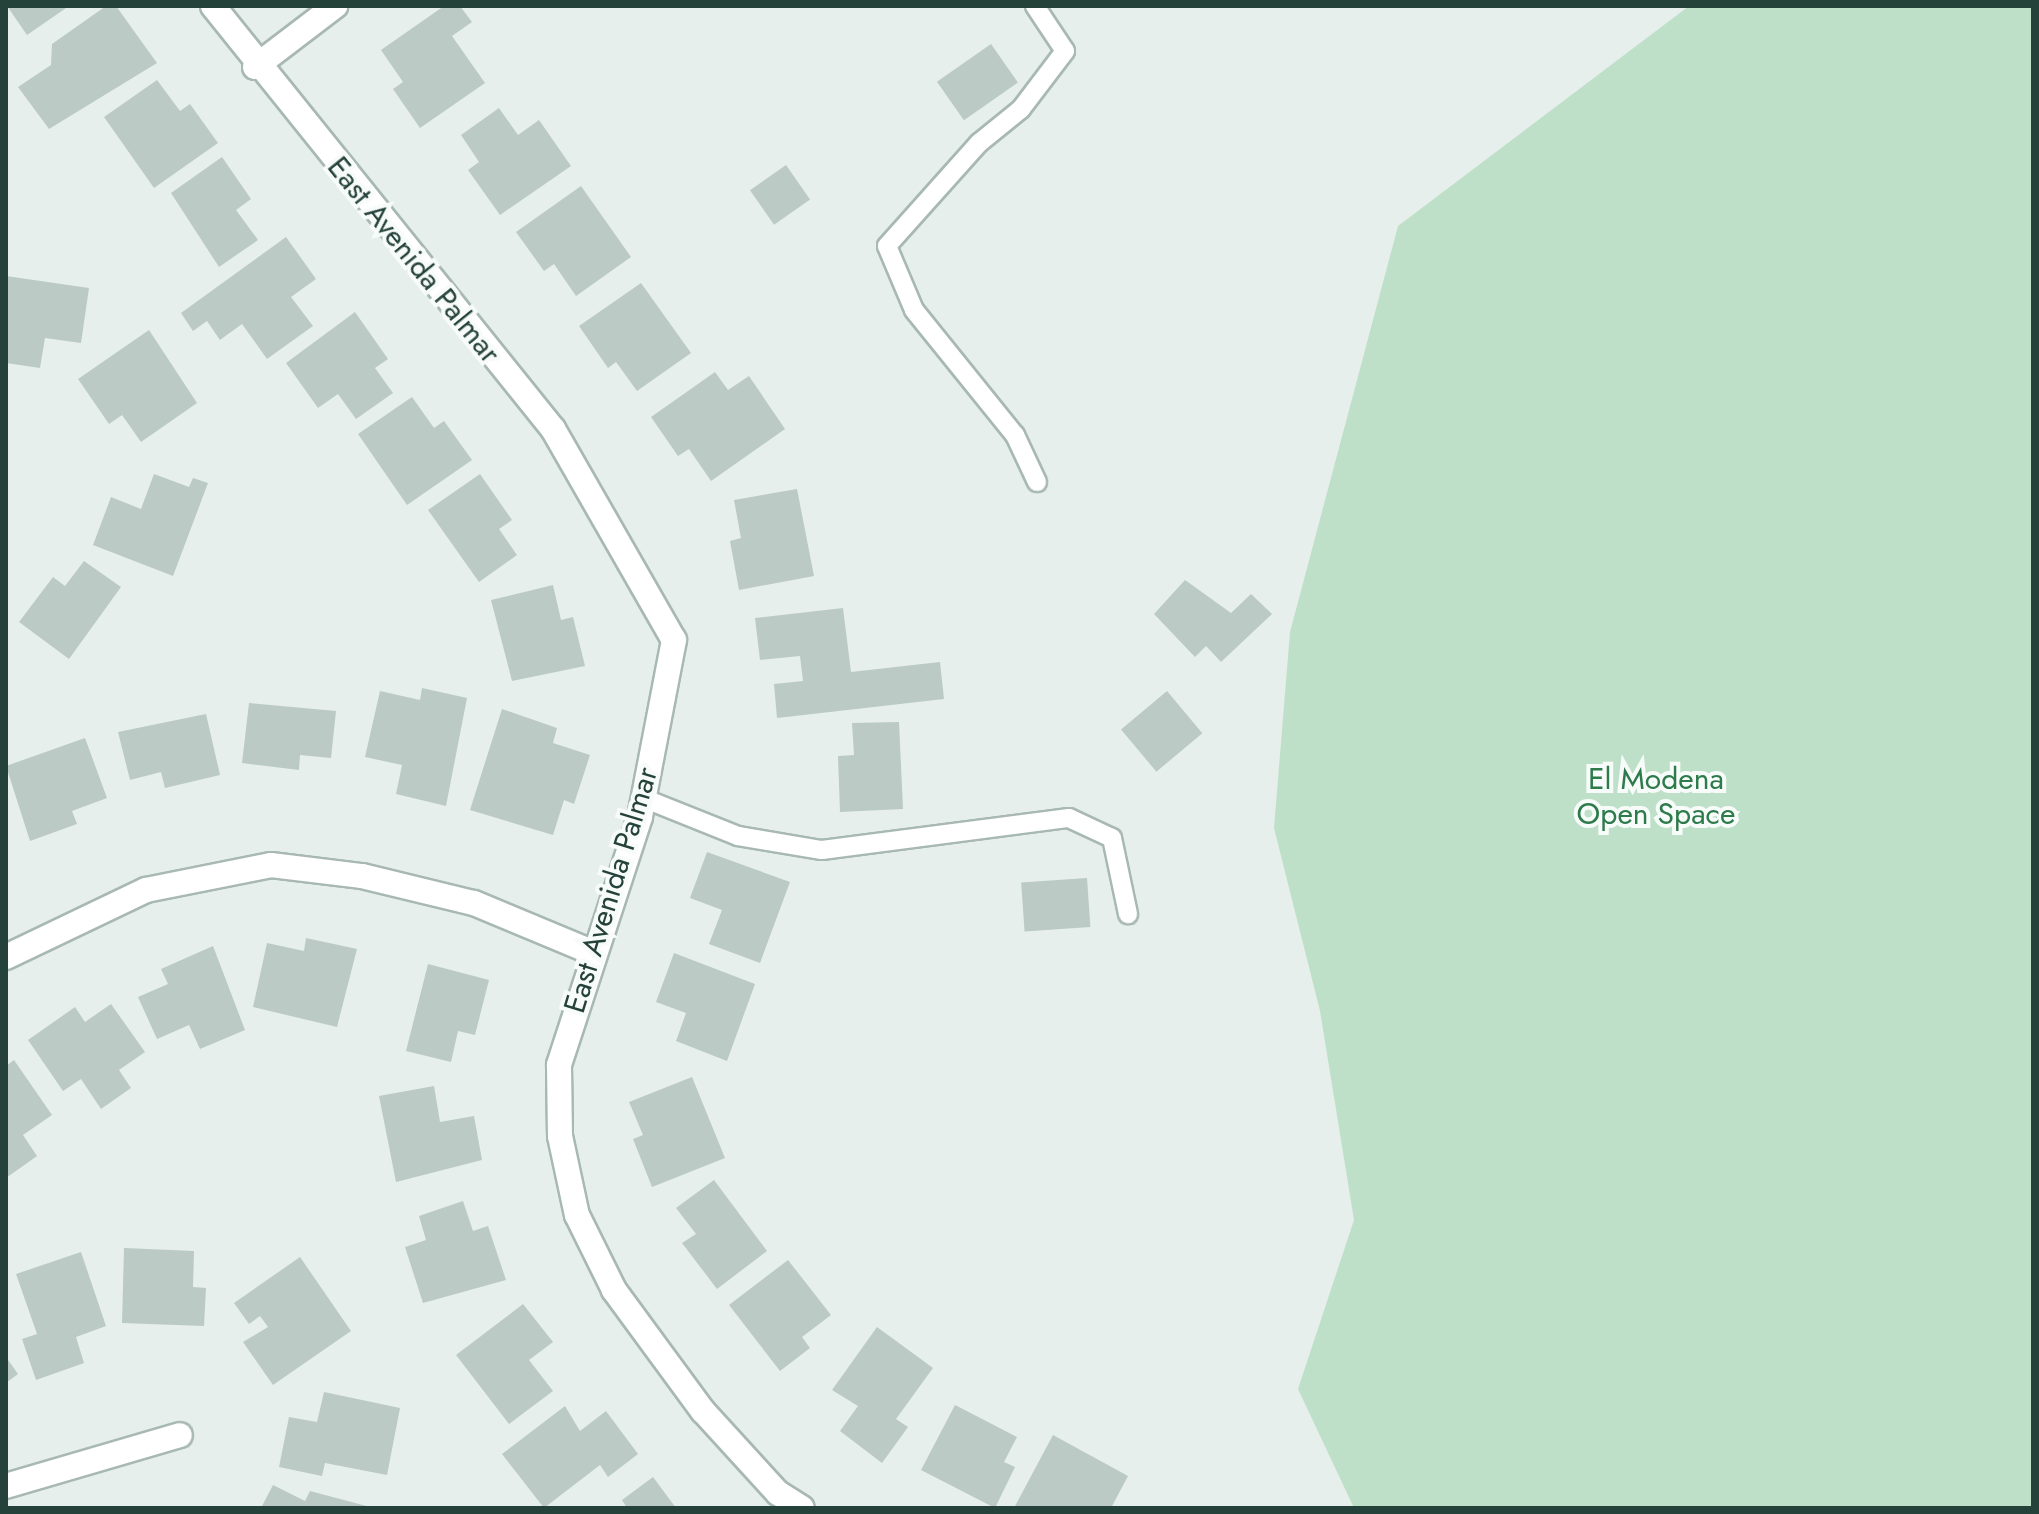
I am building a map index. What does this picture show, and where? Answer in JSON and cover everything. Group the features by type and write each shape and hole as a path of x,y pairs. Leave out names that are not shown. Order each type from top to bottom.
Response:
{"street":[{"name":"East Avenida Palmar","path":"213,6 255,67 553,429 674,640 643,798 592,952 559,1065 560,1136 577,1215 614,1290 703,1411 802,1508"},
{"path":"255,67 335,6"},
{"path":"6,957 146,890 271,865 362,876 474,903 592,952"},
{"path":"6,1486 180,1435"}],"lane":[{"path":"1035,6 1065,51 1021,109 979,143 887,246 914,310 1015,435 1037,482"},
{"path":"643,798 738,836 822,850 1069,818 1112,838 1128,914"}],"green space":[{"name":"El Modena Open Space","path":"1689,6 2033,6 2033,1508 1354,1508 1298,1389 1354,1220 1320,1011 1274,828 1290,632 1398,226"}],"building":[{"path":"7,6 69,6 27,35"},
{"path":"106,6 116,6 157,63 49,129 18,87 51,65 52,44"},
{"path":"444,6 460,6 472,22 452,36 485,83 420,128 393,89 403,82 381,50"},
{"path":"991,44 1018,83 964,120 937,82"},
{"path":"157,80 180,111 190,104 218,143 154,188 104,117"},
{"path":"499,108 518,135 539,120 571,166 500,215 468,170 479,162 461,135"},
{"path":"222,157 251,199 236,210 258,240 219,267 171,193"},
{"path":"786,165 810,199 774,225 750,190"},
{"path":"581,186 631,257 576,296 554,264 544,271 516,232"},
{"path":"286,237 316,279 291,297 313,326 267,359 242,324 220,340 207,321 193,331 181,313"},
{"path":"6,276 89,288 81,343 45,338 40,368 6,363"},
{"path":"641,283 691,353 637,391 616,362 608,368 579,326"},
{"path":"355,312 388,359 375,368 393,393 356,419 338,394 318,408 286,363"},
{"path":"149,330 197,403 141,442 122,415 109,424 78,379"},
{"path":"715,372 728,390 749,376 785,429 711,481 689,449 678,456 651,417"},
{"path":"412,397 434,428 444,421 472,460 407,505 358,434"},
{"path":"154,474 189,487 193,478 208,483 173,576 93,545 111,497 141,509"},
{"path":"480,474 512,520 499,529 517,555 479,582 428,510"},
{"path":"797,489 814,576 739,590 730,541 741,538 734,500"},
{"path":"84,561 121,587 69,659 19,622 53,577 65,586"},
{"path":"1185,580 1231,613 1251,594 1272,614 1221,662 1206,646 1195,657 1154,614"},
{"path":"553,585 561,620 573,617 585,666 512,681 491,600"},
{"path":"843,608 851,672 940,662 944,699 777,718 774,684 803,681 800,656 760,660 755,618"},
{"path":"422,688 467,698 446,806 396,794 402,765 365,757 380,691 420,700"},
{"path":"1167,691 1202,733 1156,772 1121,730"},
{"path":"249,703 336,711 331,758 300,755 299,770 242,763"},
{"path":"502,709 557,728 553,743 590,755 574,804 564,800 553,835 470,810"},
{"path":"206,714 220,775 165,788 161,772 130,780 118,732"},
{"path":"899,722 903,809 840,812 838,756 854,755 852,723"},
{"path":"85,738 107,798 72,811 77,824 30,841 6,766"},
{"path":"707,852 790,882 760,963 709,944 722,910 690,898"},
{"path":"1087,878 1090,927 1025,931 1021,883"},
{"path":"306,938 357,949 337,1027 253,1007 267,943 304,951"},
{"path":"213,946 245,1030 200,1049 189,1025 157,1039 138,997 168,984 161,969"},
{"path":"674,953 755,984 727,1061 676,1041 686,1013 656,1002"},
{"path":"428,964 489,980 475,1035 458,1031 451,1062 406,1051"},
{"path":"111,1004 145,1052 119,1070 131,1088 101,1109 81,1079 63,1091 28,1040 75,1007 85,1022"},
{"path":"14,1060 52,1115 23,1135 37,1156 6,1178 6,1066"},
{"path":"692,1077 725,1158 652,1187 633,1139 643,1135 629,1102"},
{"path":"434,1086 440,1122 474,1116 482,1160 396,1182 379,1096"},
{"path":"714,1180 767,1251 717,1289 682,1243 696,1234 676,1208"},
{"path":"463,1201 473,1231 488,1226 506,1280 423,1303 405,1247 426,1240 419,1216"},
{"path":"124,1248 194,1251 193,1287 206,1288 204,1326 122,1323"},
{"path":"81,1252 106,1326 76,1337 84,1363 36,1380 22,1339 37,1334 16,1274"},
{"path":"300,1257 351,1331 273,1385 243,1342 268,1327 260,1316 249,1324 234,1303"},
{"path":"788,1260 831,1315 802,1337 810,1348 780,1371 729,1305"},
{"path":"523,1304 553,1342 529,1360 553,1391 509,1424 456,1355"},
{"path":"877,1327 933,1368 896,1419 908,1427 882,1463 840,1431 858,1406 832,1390"},
{"path":"6,1357 18,1374 6,1383"},
{"path":"324,1392 400,1408 387,1475 325,1463 322,1476 279,1467 289,1417 317,1422"},
{"path":"955,1405 1017,1437 1004,1462 1015,1467 995,1508 921,1470"},
{"path":"565,1406 580,1431 606,1411 638,1454 608,1477 600,1465 544,1508 502,1454"},
{"path":"1053,1435 1128,1476 1111,1508 1014,1508"},
{"path":"653,1477 676,1508 627,1508 622,1500"},
{"path":"273,1485 305,1501 310,1491 374,1508 261,1508"}]}
